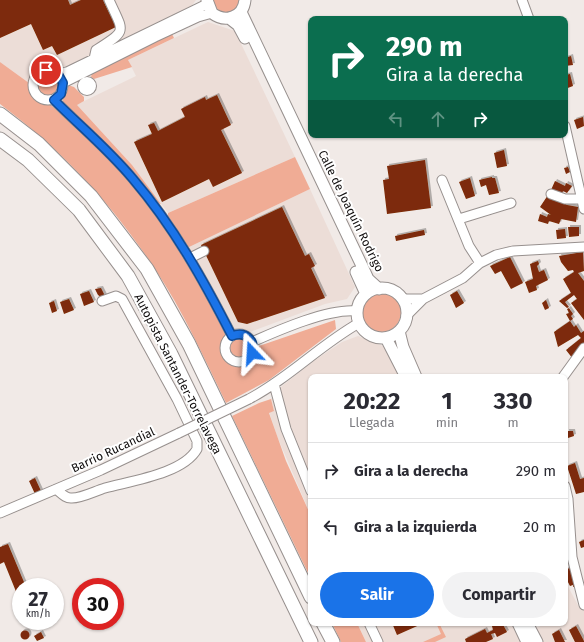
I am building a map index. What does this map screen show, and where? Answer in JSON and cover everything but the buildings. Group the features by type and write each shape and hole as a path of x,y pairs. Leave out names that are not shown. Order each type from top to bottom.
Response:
{"highway":[{"name":"Autopista Santander-Torrelavega","path":"0,114 39,144 91,196 147,269 189,344 308,591"},
{"name":"Autopista Santander-Torrelavega","path":"0,139 28,160 79,210 128,276 171,354 311,642"},
{"path":"324,626 332,642"}],"main road":[{"path":"208,6 222,18 229,18 241,12 245,0"},
{"name":"Calle de Joaquín Rodrigo","path":"241,12 362,268 368,279 378,289"},
{"name":"Calle de Joaquín Rodrigo","path":"229,18 241,29 327,208 366,294"},
{"path":"378,289 393,291 402,299 405,306 406,316 399,331 386,338 370,335 359,323 357,310 360,302 366,294 378,289"},
{"path":"399,331 403,347 415,374"},
{"path":"386,338 404,374"},
{"path":"519,626 527,642"},
{"path":"529,626 537,642"}],"street":[{"path":"94,59 96,50 115,39 120,30 120,24 109,0"},
{"path":"522,0 528,16"},
{"path":"58,74 67,72 208,6"},
{"path":"86,70 88,89 66,80 51,70 43,71 37,75 33,82 34,90 38,97 45,100 54,100 61,94 66,80 86,70 198,17 208,6"},
{"path":"54,100 106,149 133,179 158,212 216,295 232,336"},
{"path":"568,138 584,209"},
{"path":"442,180 468,246 480,263"},
{"path":"551,194 564,199 582,199"},
{"path":"458,219 511,203"},
{"path":"406,316 423,299 463,278 480,263 504,252 584,247"},
{"path":"190,258 204,251"},
{"path":"56,489 65,496 72,498 131,483 168,470 190,458 197,449 196,441 171,387 122,299 116,296 102,301"},
{"path":"402,299 423,299"},
{"path":"252,342 341,310 357,310"},
{"name":"Barrio Rucandial","path":"0,513 179,433 249,399 274,384 313,354 359,323"},
{"path":"241,334 245,335 252,342 253,349 250,356 245,361 234,361 228,356 225,349 227,342 232,336 241,334"},
{"path":"565,374 584,348"},
{"path":"274,384 286,429 308,484"},
{"path":"568,499 569,535 572,557 584,605"},
{"path":"370,626 378,642"}],"shaded area":[{"path":"0,0 196,0 191,7 62,69 50,65 41,67 33,75 29,83 0,62"},
{"path":"212,0 239,0 234,10 230,13 226,13 218,9"},
{"path":"208,22 235,31 295,157 168,213 132,165 76,105 136,76 128,60"},
{"path":"172,34 174,38 128,60 132,67 94,79 91,77 92,73"},
{"path":"0,62 29,83 33,97 41,104 51,105 98,147 139,192 180,249 228,335 223,347 229,361 238,364 248,363 253,358 256,347 335,320 336,329 269,380 226,403 175,301 139,245 85,180 44,140 0,104"},
{"path":"48,75 55,78 58,85 55,92 48,95 41,92 38,85 41,78"},
{"path":"68,85 74,87 84,97 84,101 77,105 132,165 161,204 157,203 63,103 63,98"},
{"path":"295,157 310,189 187,248 168,219 168,213"},
{"path":"310,189 355,287 347,299 325,304 247,333 236,332 187,248"},
{"path":"381,292 392,295 398,301 401,312 398,323 392,329 381,332 370,329 364,323 361,312 364,301 370,295"},
{"path":"358,336 383,346 389,356 410,347 422,374 308,374 308,509 277,436 269,412 274,411 271,399 282,386 315,360 342,342"},
{"path":"239,339 245,342 248,348 245,354 239,357 233,354 230,348 233,342"},
{"path":"271,399 274,411 269,413 286,461 308,509 308,573 232,416"},
{"path":"568,587 579,607 582,607 584,610 584,642 366,642 358,626 535,626 536,628 541,626 568,626"},
{"path":"333,626 358,626 366,642 341,642"},
{"path":"437,626 440,626 446,637 435,642 423,642 441,634"}],"route":[{"path":"46,70 53,71 58,74 63,83 61,94 54,100 106,149 133,179 188,254 232,336 241,334 249,338 253,346 252,353"}]}
